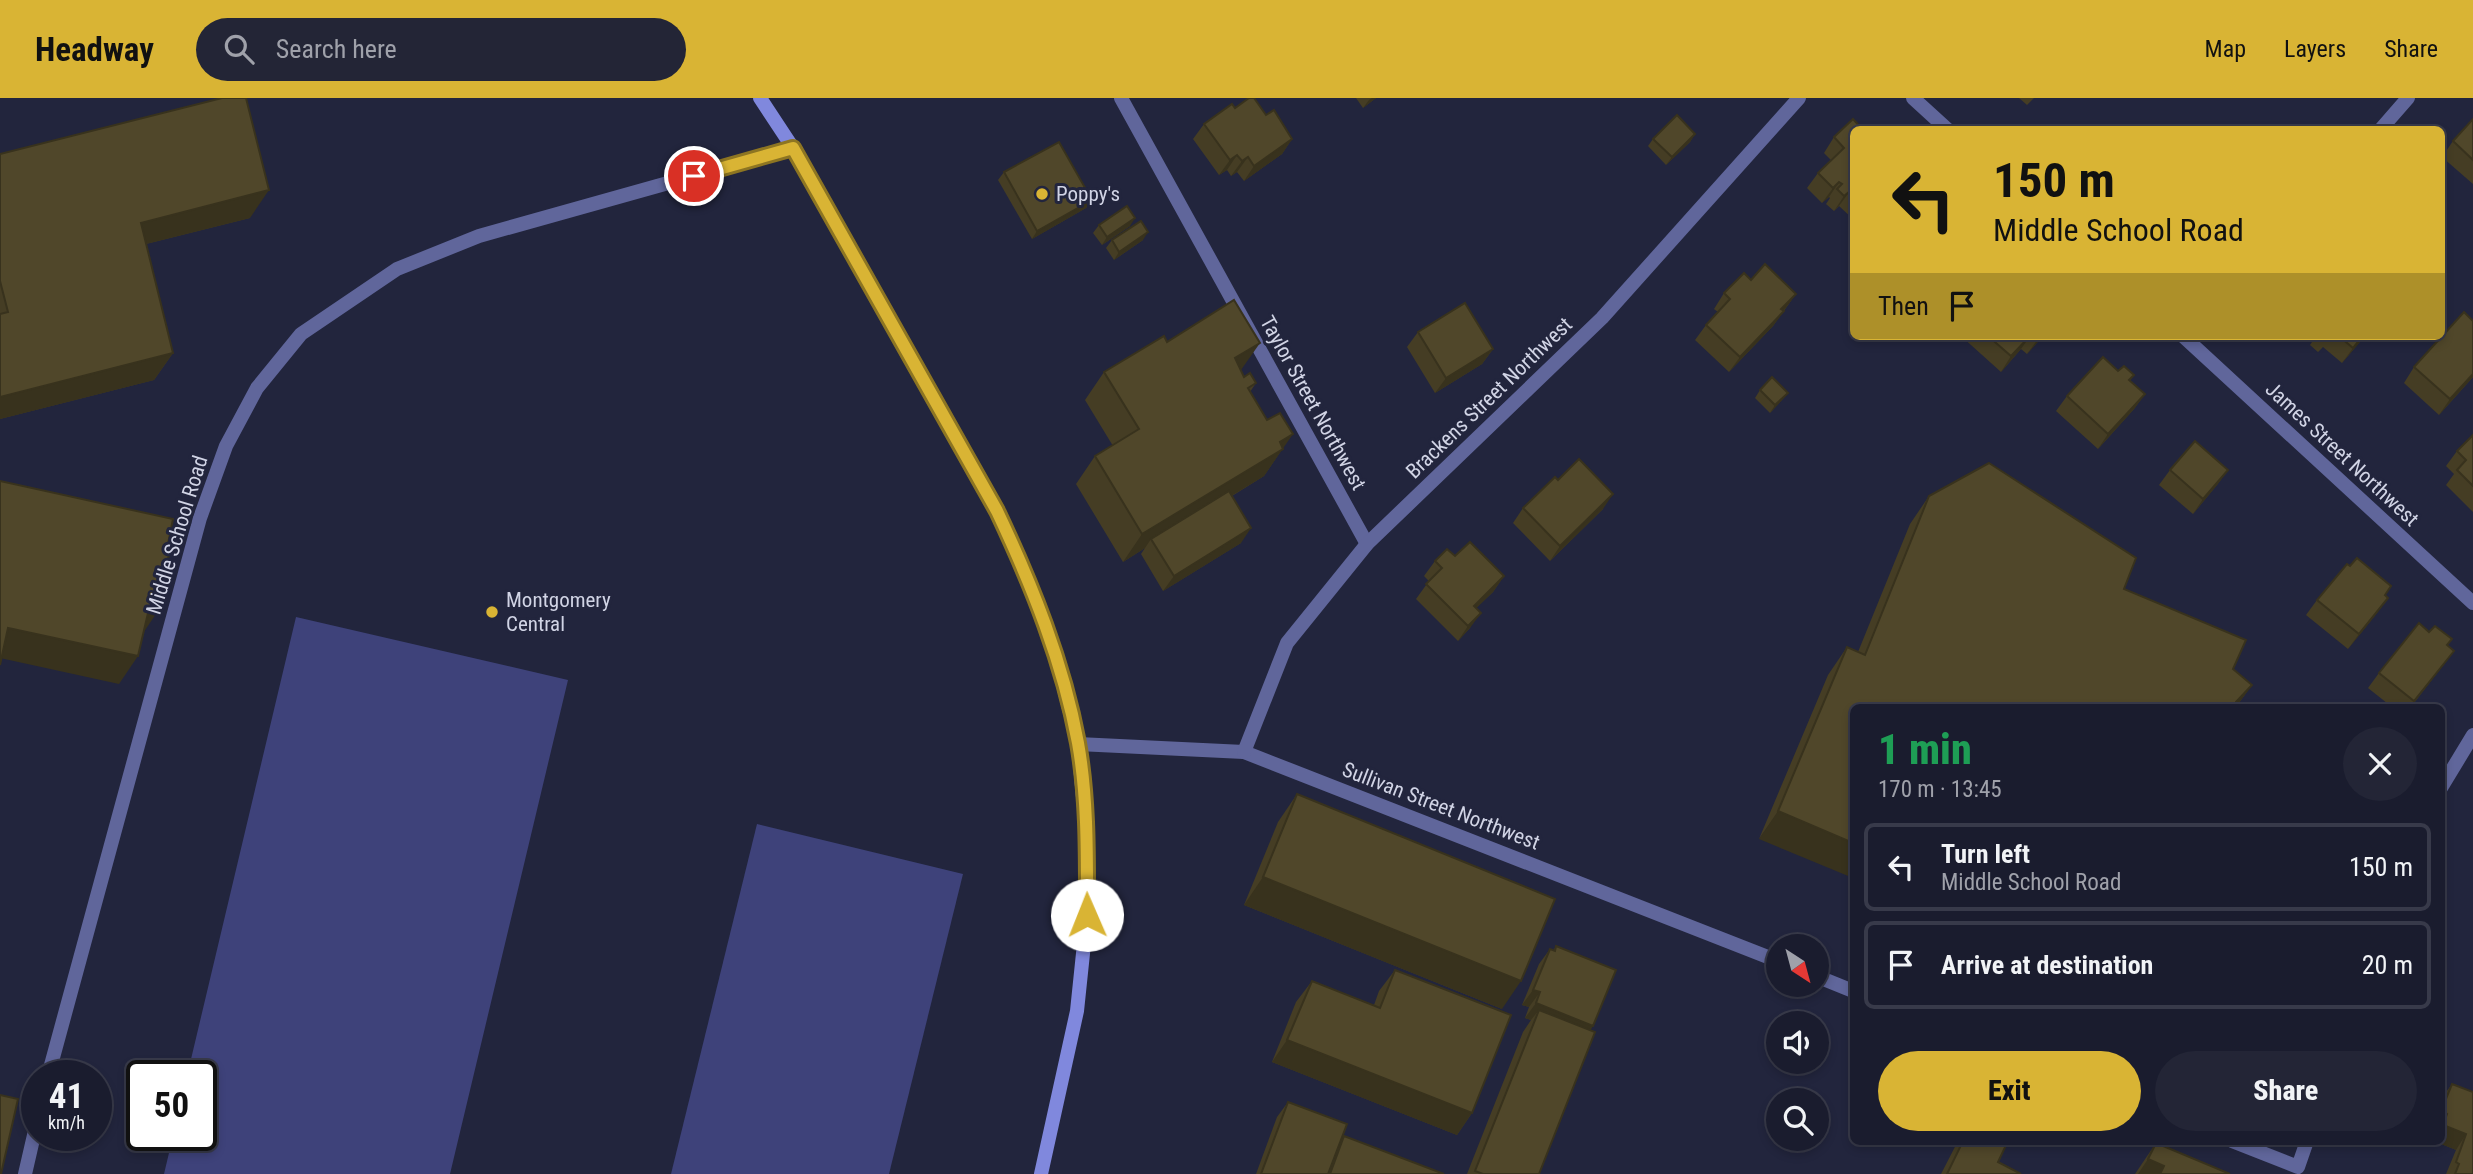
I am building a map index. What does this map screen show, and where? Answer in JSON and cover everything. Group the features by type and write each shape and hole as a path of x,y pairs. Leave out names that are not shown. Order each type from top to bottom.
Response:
{"main road":[{"path":"760,98 793,148 997,511 1023,567 1055,653 1078,744 1086,829 1087,915 1077,1011 1041,1174"}],"street":[{"name":"Taylor Street Northwest","path":"1121,98 1367,544"},
{"name":"Brackens Street Northwest","path":"1244,752 1287,643 1367,544 1602,318 1799,98"},
{"path":"1913,98 1944,126"},
{"path":"2384,126 2408,98"},
{"name":"Middle School Road","path":"52,1060 200,518 226,446 257,388 301,334 397,269 479,236 793,148"},
{"name":"James Street Northwest","path":"2192,340 2473,603"},
{"path":"2445,782 2473,736"},
{"name":"Sullivan Street Northwest","path":"1078,744 1244,752 1766,956"},
{"path":"1829,981 1850,989"},
{"path":"2242,1145 2298,1167 2305,1145"},
{"path":"25,1174 30,1151"}],"shaded area":[{"path":"296,617 568,680 450,1174 164,1174 169,1151 217,1151 217,1060 191,1060"},
{"path":"757,824 963,874 889,1174 671,1174"}],"building":[{"path":"222,98 246,98 269,190 141,223 173,353 0,397 0,314 8,312 0,281 0,154"},
{"path":"1249,98 1254,98 1266,115 1274,110 1292,139 1254,166 1248,157 1242,161 1237,155 1230,160 1204,124 1232,104 1235,108"},
{"path":"1677,115 1695,134 1672,157 1653,139"},
{"path":"1853,119 1859,126 1850,126 1850,191 1844,196 1837,189 1842,184 1839,182 1833,188 1818,173 1844,148 1834,137"},
{"path":"2473,119 2473,160 2453,141"},
{"name":"Poppy's","path":"1059,142 1092,200 1037,231 1004,172"},
{"path":"1127,206 1135,218 1107,237 1099,225"},
{"path":"1141,221 1148,232 1119,252 1112,240"},
{"path":"1765,264 1796,294 1781,309 1784,311 1740,357 1706,325 1730,299 1724,293 1744,273 1751,280"},
{"path":"1234,300 1260,343 1235,358 1244,377 1250,373 1256,383 1248,388 1267,420 1280,413 1293,434 1280,442 1283,449 1142,534 1095,456 1139,429 1104,372 1164,336 1167,342"},
{"path":"1465,303 1493,349 1446,378 1418,332"},
{"path":"2464,312 2473,321 2473,374 2450,399 2414,367 2439,340 2445,340 2445,333"},
{"path":"1993,340 2026,340 2011,356"},
{"path":"2344,340 2360,340 2353,348"},
{"path":"2103,357 2118,371 2124,366 2134,375 2129,380 2145,394 2108,434 2067,396"},
{"path":"1772,377 1788,393 1775,405 1760,390"},
{"path":"2473,435 2473,486 2457,470 2466,460 2457,451"},
{"path":"2195,441 2228,470 2203,499 2170,470"},
{"path":"1579,459 1613,494 1560,546 1523,508 1555,477 1558,480"},
{"path":"1989,463 2136,558 2124,589 2246,640 2233,669 2252,685 2236,704 1850,704 1850,842 1778,811 1847,647 1865,655 1929,496"},
{"path":"0,481 173,519 167,549 170,550 156,614 148,613 138,656 8,628 0,665"},
{"path":"1229,491 1251,528 1174,576 1151,539"},
{"path":"1470,542 1504,576 1474,606 1481,613 1468,626 1426,584 1442,568 1435,561 1447,549 1455,556"},
{"path":"2357,558 2391,586 2385,595 2388,598 2359,634 2317,600 2347,564 2350,566"},
{"path":"2419,623 2429,632 2435,626 2452,639 2447,645 2454,651 2414,701 2379,673"},
{"path":"1297,794 1555,899 1521,981 1263,877"},
{"path":"1556,946 1616,970 1593,1026 1536,1003 1540,992 1533,990 1550,949 1555,951"},
{"path":"1395,970 1511,1015 1472,1113 1287,1040 1312,981 1380,1008"},
{"path":"1539,1010 1595,1032 1539,1174 1483,1174 1475,1171"},
{"path":"2452,1084 2473,1092 2473,1174 2455,1174 2459,1164 2456,1162 2466,1134 2445,1126 2445,1101"},
{"path":"0,1095 18,1099 1,1174 0,1174"},
{"path":"1288,1102 1347,1124 1328,1174 1261,1174"},
{"path":"1344,1136 1444,1174 1330,1174"},
{"path":"1961,1145 2006,1145 1998,1162 2021,1174 1947,1174"},
{"path":"2155,1145 2161,1145 2230,1174 2160,1174 2164,1166 2148,1159"}],"place":[{"name":"Poppy's","path":"1042,194"},
{"name":"Montgomery Central","path":"492,612"}],"route":[{"path":"694,176 793,148 997,511 1023,567 1055,653 1078,744 1086,829 1087,915"}]}
